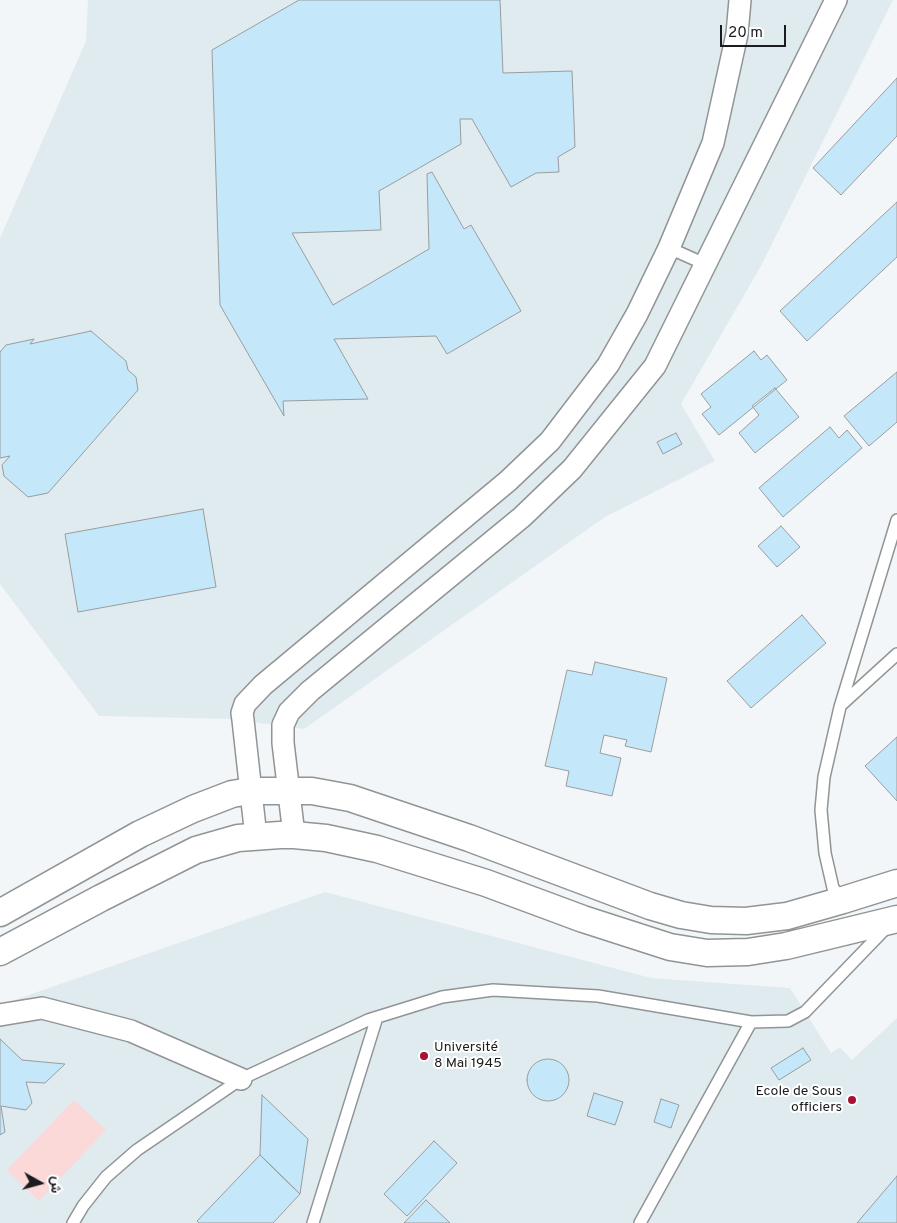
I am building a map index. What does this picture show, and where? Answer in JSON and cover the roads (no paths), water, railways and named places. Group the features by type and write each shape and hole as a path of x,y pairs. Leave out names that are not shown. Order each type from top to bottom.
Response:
{"street":[{"path":"256,837 242,713 245,704 262,685 508,481 550,441 608,365 638,314 669,248 713,143 737,34 740,0"},
{"path":"294,835 283,743 283,725 289,712 310,691 522,517 572,469 655,366 836,0"},
{"path":"0,913 140,834 193,809 232,794 250,790 312,791 350,798 468,838 650,906 681,915 711,920 746,920 788,916 897,883"},
{"path":"0,952 196,850 238,838 294,835 326,838 378,849 486,882 582,919 670,947 707,953 748,952 786,946 895,920"},
{"path":"0,1016 42,1008 131,1031 241,1079"}],"lane":[{"path":"669,248 705,264"},
{"path":"843,900 833,888 825,853 821,810 824,777 840,706 897,520"},
{"path":"840,706 897,654"},
{"path":"73,1223 83,1206 106,1178 137,1150 241,1079 368,1020 442,997 493,990 598,996 751,1022 788,1021 805,1012 895,920"},
{"path":"313,1223 377,1017"},
{"path":"640,1223 751,1022"}],"place":[{"name":"Université 8 Mai 1945","path":"424,1056"},
{"name":"Ecole de Sous officiers","path":"852,1100"}]}
